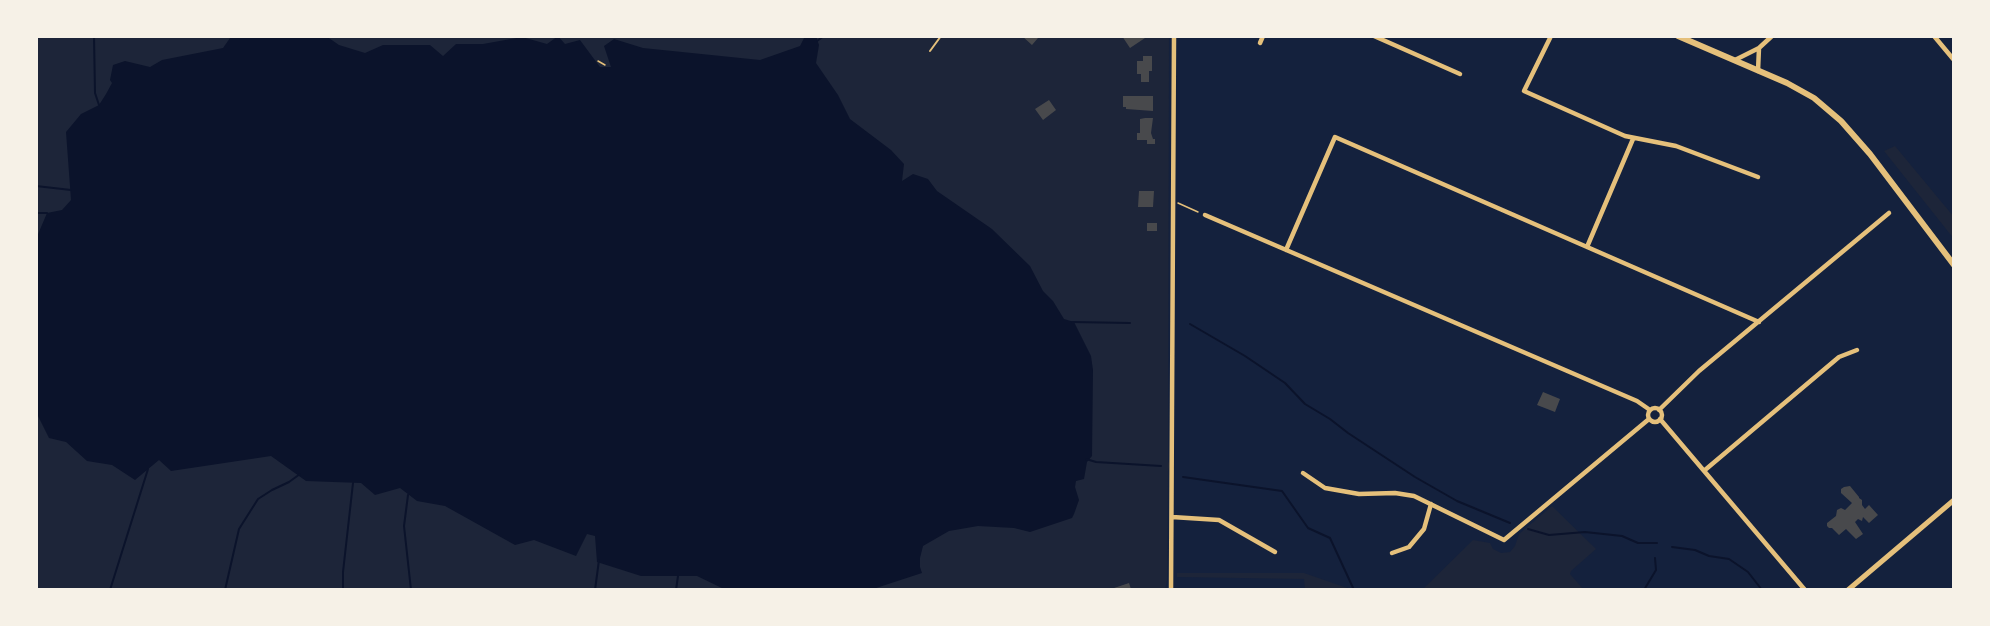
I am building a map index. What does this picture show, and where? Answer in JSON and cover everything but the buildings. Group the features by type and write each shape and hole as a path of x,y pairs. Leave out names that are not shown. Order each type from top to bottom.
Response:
{"main road":[{"path":"1678,36 1814,98 1841,121 1870,154 1954,265"}],"street":[{"path":"1171,590 1174,36"},
{"path":"1260,44 1263,36"},
{"path":"1377,36 1460,74"},
{"path":"1551,36 1524,91 1633,138 1676,146 1758,177"},
{"path":"1734,61 1759,48 1772,36"},
{"path":"1934,36 1954,60"},
{"path":"1758,71 1759,48"},
{"path":"1286,250 1335,137 1759,322"},
{"path":"1587,247 1633,138"},
{"path":"1659,410 1699,371 1889,213"},
{"path":"1205,215 1637,401 1650,410 1653,408 1659,410 1662,415 1655,422 1649,419"},
{"path":"1704,470 1839,357 1857,350"},
{"path":"1649,419 1650,410"},
{"path":"1303,473 1325,488 1359,494 1395,493 1414,496 1504,540 1649,419"},
{"path":"1660,419 1805,590"},
{"path":"1848,590 1954,500"},
{"path":"1392,553 1409,547 1424,529 1431,504"},
{"path":"1172,517 1219,520 1275,552"}],"lane":[{"path":"930,51 941,36"}],"path":[{"path":"598,61 604,65"},
{"path":"1173,201 1205,215"}],"shaded area":[{"path":"36,36 1169,36 1168,461 1170,465 1165,590 36,590"},
{"path":"235,36 326,36 339,45 365,53 383,45 430,45 443,56 456,44 483,44 522,37 547,44 558,36 565,44 580,40 600,67 611,67 604,46 614,39 643,48 760,60 800,46 805,36 816,36 819,45 816,63 838,95 850,119 891,150 904,164 902,181 913,174 928,179 937,191 992,229 1030,266 1043,291 1053,301 1064,319 1074,322 1091,356 1093,370 1092,456 1087,462 1084,479 1076,481 1075,487 1079,500 1072,518 1030,532 1014,528 978,526 949,531 923,546 920,558 922,573 870,590 726,590 697,576 641,576 597,562 595,536 587,534 576,556 534,540 515,545 445,506 417,501 400,488 375,495 361,483 306,481 271,456 171,471 159,460 135,480 112,465 87,461 66,442 49,438 36,412 36,239 47,213 62,210 71,200 66,132 81,114 99,105 112,83 110,80 113,65 125,61 150,67 162,60 223,48 230,38"},
{"path":"1895,146 1954,217 1954,239 1884,151"},
{"path":"1552,506 1596,549 1570,574 1584,590 1422,590 1473,540 1490,543 1493,549 1501,553 1510,552 1519,534"},
{"path":"1177,573 1304,573 1353,590 1305,590 1304,579 1177,577"}],"waterway":[{"path":"94,36 95,93 99,105"},
{"path":"817,41 824,36"},
{"path":"36,186 71,190"},
{"path":"36,213 47,213"},
{"path":"1072,322 1130,323"},
{"path":"1190,324 1245,356 1285,383 1305,404 1415,477 1457,501 1510,523"},
{"path":"1086,459 1096,462 1161,466"},
{"path":"110,590 148,469"},
{"path":"225,590 239,529 258,499 300,474"},
{"path":"1183,477 1282,491 1308,528 1330,538 1354,590"},
{"path":"343,590 353,483"},
{"path":"408,495 404,526 411,590"},
{"path":"1528,529 1549,535 1585,532 1622,536 1638,543 1657,543"},
{"path":"1672,547 1695,550 1709,556 1729,559 1748,572 1762,590"},
{"path":"1644,590 1656,570 1655,558"},
{"path":"595,590 599,560"},
{"path":"676,590 678,576"}]}
